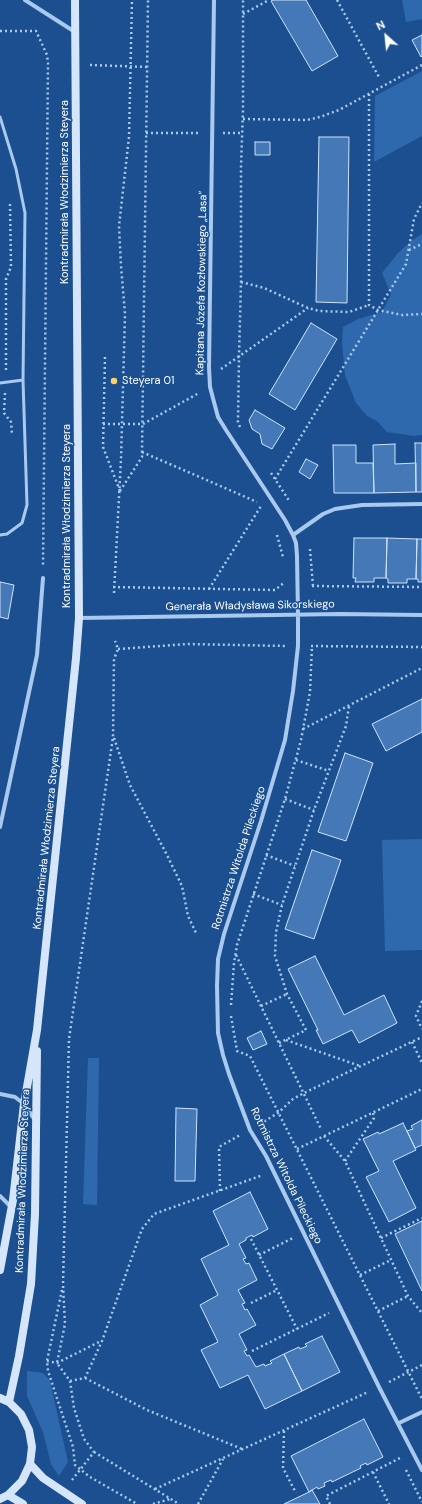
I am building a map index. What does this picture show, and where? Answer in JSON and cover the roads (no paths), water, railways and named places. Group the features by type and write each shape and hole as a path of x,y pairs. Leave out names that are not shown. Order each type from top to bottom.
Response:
{"street":[{"path":"25,0 75,32"},
{"name":"Kontradmirała Włodzimierza Steyera","path":"0,1270 12,1208 24,1104 37,1030 79,618 75,0"},
{"name":"Kapitana Józefa Kozłowskiego „Lasa”","path":"214,0 210,387 218,417 285,520 293,535 296,543 297,556 298,615"},
{"path":"293,535 323,514 348,507 422,504"},
{"path":"0,827 38,656 43,578"},
{"name":"Rotmistrza Witolda Pileckiego","path":"298,615 298,646 293,691 285,740 261,821 224,934 218,959 218,1033 225,1061 250,1130 274,1171 379,1387 422,1470"},
{"name":"Generała Władysława Sikorskiego","path":"79,618 422,615"},
{"name":"Kontradmirała Włodzimierza Steyera","path":"8,1402 19,1356 30,1284 35,1214 37,1030"},
{"path":"0,1094 15,1097 24,1104 37,1122"},
{"path":"0,1196 12,1208"},
{"path":"0,1398 8,1402 21,1414 29,1430 32,1447 30,1464 22,1481 8,1495 0,1499"},
{"path":"399,1423 422,1412"},
{"path":"30,1464 43,1478 82,1504"},
{"path":"8,1495 23,1504"}],"lane":[{"path":"0,117 16,169 25,213 22,380 28,505 22,523 6,534 0,535"},
{"path":"0,383 22,380"}],"place":[{"name":"Steyera 01","path":"114,381"}]}
